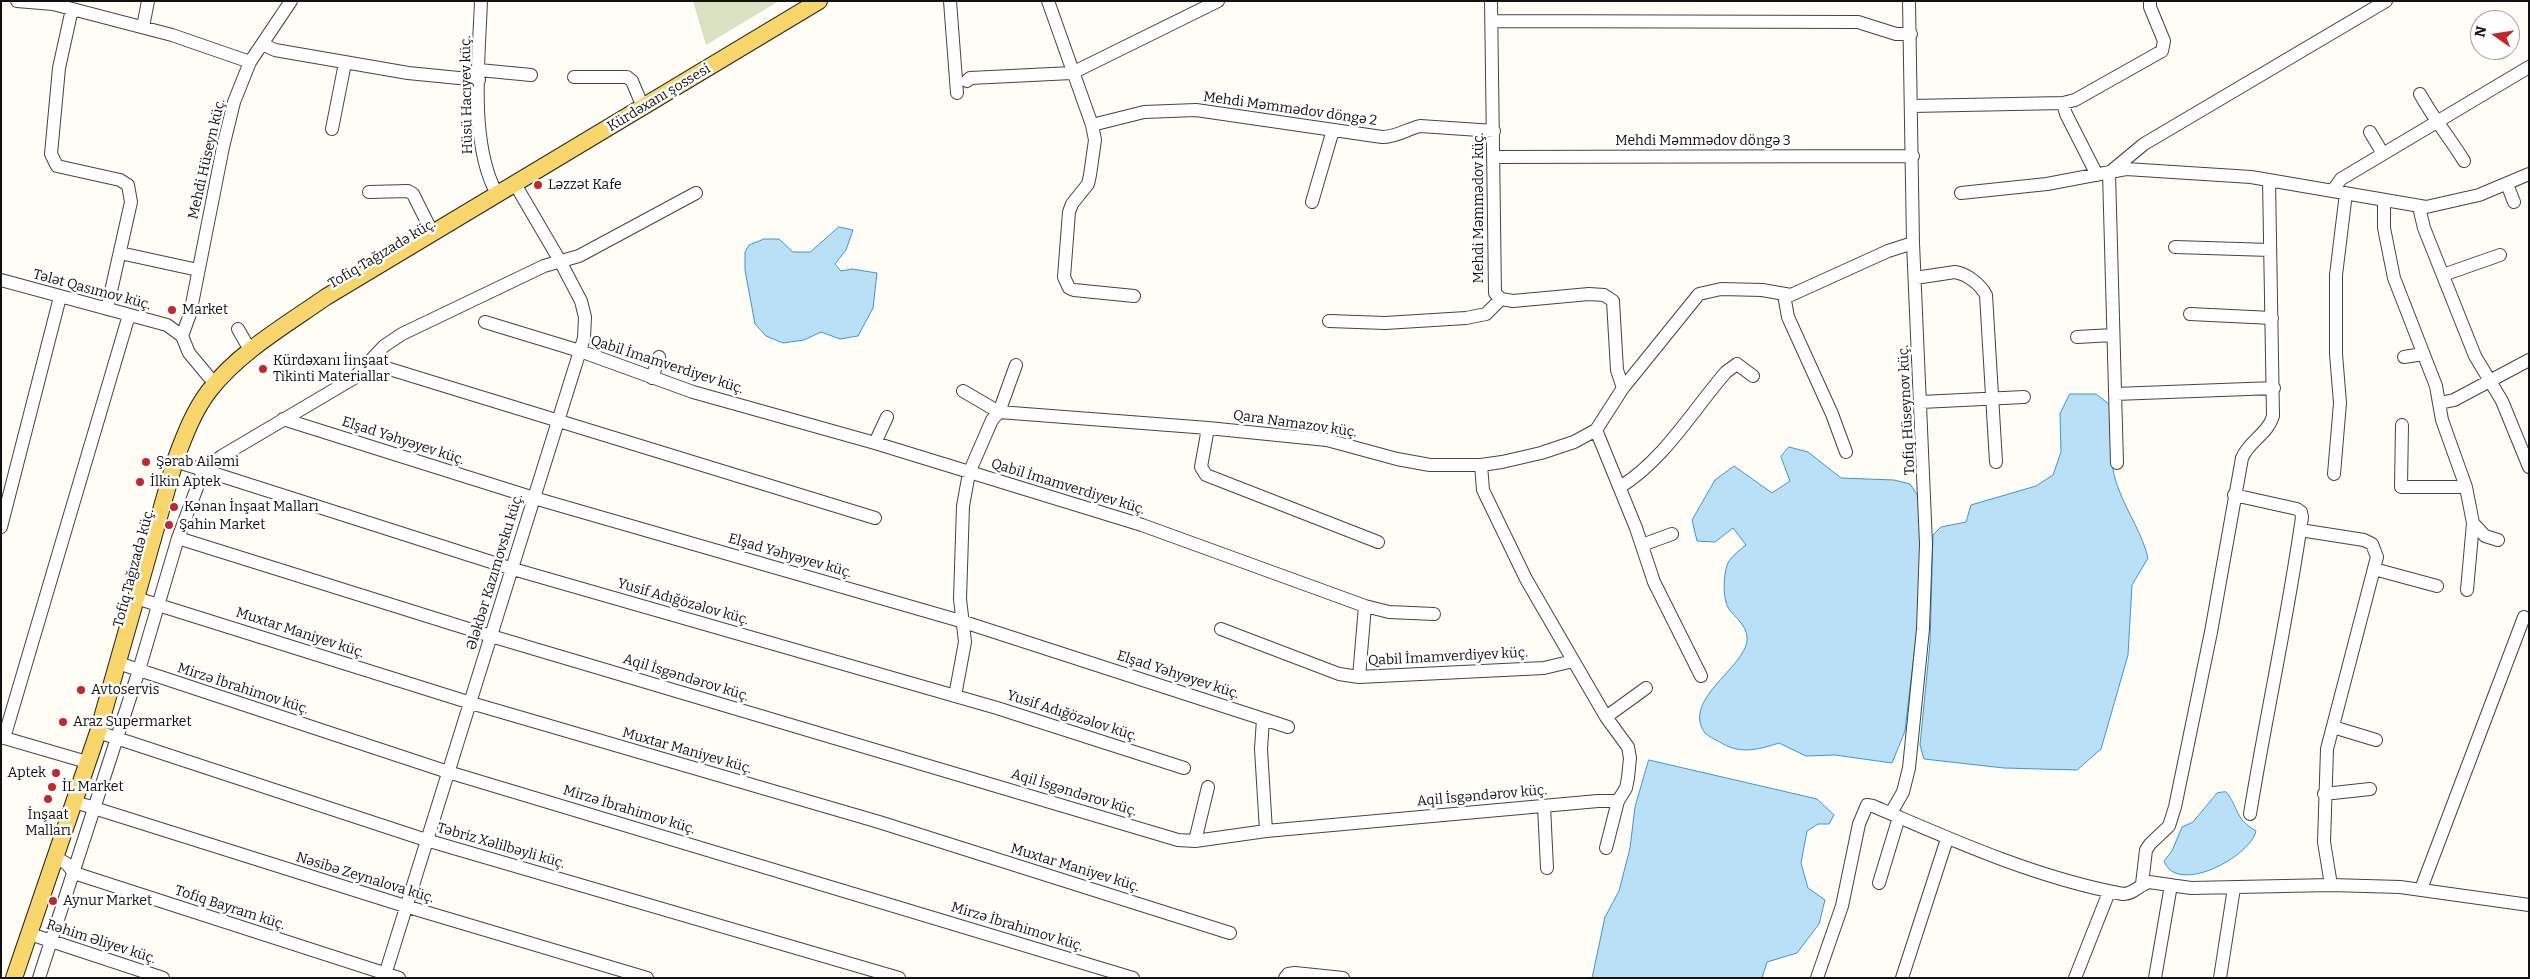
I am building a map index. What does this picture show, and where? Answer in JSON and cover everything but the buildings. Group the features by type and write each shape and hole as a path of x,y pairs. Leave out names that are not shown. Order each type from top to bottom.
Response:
{"main road":[{"name":"Kürdəxanı şossesi","path":"495,190 515,184 775,21 800,1"},
{"name":"Kürdəxanı şossesi","path":"495,190 640,100 775,21 819,1"},
{"name":"Tofiq Tağızadə küç.","path":"14,978 98,732 153,500 169,448 185,414 246,343 321,290 429,226 495,190"},
{"name":"Tofiq Tağızadə küç.","path":"4,978 136,598 175,460 192,418 213,380 326,297 495,190"}],"street":[{"path":"17,1 53,4 187,39 250,62"},
{"path":"143,28 148,1"},
{"name":"Hüsü Hacıyev küç.","path":"481,1 480,145 486,170 495,190"},
{"path":"950,1 957,93"},
{"path":"1048,1 1092,125 1095,140 1094,159 1088,184 1075,198 1069,212 1064,277 1069,288 1074,290 1134,296"},
{"path":"966,81 970,78 1072,73 1218,1"},
{"name":"Mehdi Məmmədov küç.","path":"1491,1 1494,130 1494,288 1501,299 1513,301 1589,294 1604,295 1613,301 1617,370 1623,388"},
{"name":"Tofiq Hüseynov küç.","path":"1879,883 1895,815 1909,768 1924,629 1926,544 1922,402 1913,243 1910,1"},
{"path":"1912,106 2063,103 2091,92 2162,51 2164,41 2150,7 2150,1"},
{"path":"2103,174 2144,144 2386,1"},
{"name":"Mehdi Hüseyn küç.","path":"182,336 190,314 227,127 250,62 286,3"},
{"path":"72,9 59,68 52,154 58,166 120,180 128,185 131,202 107,310"},
{"path":"1492,21 1858,22 1896,34 1911,34"},
{"path":"262,44 275,50 408,74 530,76"},
{"path":"332,129 345,63"},
{"path":"2334,474 2340,403 2336,354 2336,275 2341,179 2529,67"},
{"path":"574,77 627,77 632,81 640,100"},
{"path":"2420,94 2464,161"},
{"path":"2063,103 2066,114 2103,174 2113,335 2117,462"},
{"name":"Mehdi Məmmədov döngə 2","path":"1092,125 1144,112 1196,110 1382,137 1393,137 1411,128 1420,126 1494,130"},
{"path":"1312,202 1333,130"},
{"path":"2370,132 2382,154"},
{"name":"Mehdi Məmmədov döngə 3","path":"1494,157 1913,156"},
{"path":"1961,193 2047,184 2126,169 2269,180 2339,191 2419,207 2478,195 2529,174"},
{"path":"2142,884 2146,850 2169,826 2175,807 2211,632 2234,495 2246,450 2271,424 2274,388 2269,180"},
{"name":"Ələkbər Kazımovsku küç.","path":"385,976 405,906 471,703 580,352 586,326 584,310 560,261 515,184"},
{"path":"2507,184 2514,202"},
{"path":"369,192 408,191 413,194 429,226"},
{"path":"39,978 139,670 178,538 204,469 283,419 354,378 384,346 402,334 544,266 579,256 696,193"},
{"path":"2384,201 2384,228 2394,278 2436,386 2442,420 2466,488 2473,523 2467,590"},
{"path":"2419,207 2424,228 2475,356 2507,411 2529,467"},
{"name":"Qara Namazov küç.","path":"999,412 1208,428 1327,440 1397,459 1430,464 1482,465 1541,453 1574,442 1596,430 1623,388 1699,294 1721,288 1762,290 1784,295 1800,292 1888,251 1913,243"},
{"path":"2175,247 2270,250"},
{"path":"120,253 198,270"},
{"path":"2442,275 2500,255"},
{"path":"1915,278 1955,272 1961,273 1983,290 1986,295 1996,462"},
{"name":"Tələt Qasımov küç.","path":"1,280 168,326 182,336"},
{"path":"1784,295 1788,317 1832,414 1846,452"},
{"path":"1,526 60,297"},
{"path":"1329,320 1395,323 1466,318 1486,314 1501,299"},
{"path":"2190,314 2272,318"},
{"path":"80,760 2,738 129,315"},
{"name":"Qabil İmamverdiyev küç.","path":"485,322 580,352 693,392 875,443 1142,525 1365,606 1359,677 1544,668 1574,661"},
{"path":"238,329 246,343"},
{"path":"2078,337 2113,335"},
{"path":"182,336 189,353 213,380"},
{"path":"2404,357 2423,354"},
{"path":"652,378 659,357"},
{"path":"2440,403 2454,400 2529,360"},
{"path":"370,363 875,518"},
{"path":"1620,487 1642,471 1663,450 1726,372 1738,364 1753,376"},
{"path":"955,696 965,642 960,598 962,520 969,473 992,420 999,412 1016,365"},
{"path":"2115,394 2274,388"},
{"path":"963,391 999,412"},
{"path":"1922,402 2024,397"},
{"path":"875,443 888,417"},
{"name":"Elşad Yəhyəyev küç.","path":"283,419 534,498 964,622 1232,707 1288,727"},
{"path":"2402,425 2401,487 2466,488"},
{"path":"1208,428 1201,467 1206,475 1378,542"},
{"path":"1596,430 1620,487 1654,582 1702,676"},
{"name":"Yusif Adığözəlov küç.","path":"175,460 512,569 955,696 1184,768"},
{"path":"1482,465 1480,480 1490,506 1526,579 1606,717 1630,753 1626,788 1618,801 1606,848"},
{"path":"2234,495 2296,509 2301,512 2284,636 2261,744 2250,814"},
{"path":"2473,523 2485,536 2498,540"},
{"path":"2300,530 2364,540 2372,544 2377,557 2327,749 2324,794 2324,842 2331,885"},
{"path":"1642,545 1672,534"},
{"name":"Aqil İsgəndərov küç.","path":"178,538 491,636 1178,840 1195,841 1266,831 1618,801"},
{"path":"2374,569 2437,586"},
{"name":"Muxtar Maniyev küç.","path":"136,598 471,703 870,819 1230,933"},
{"path":"1365,606 1390,612 1434,614"},
{"path":"2421,889 2524,617"},
{"path":"1221,629 1338,674 1359,677"},
{"name":"Mirzə İbrahimov küç.","path":"114,661 448,772 1133,978"},
{"path":"1606,717 1646,688"},
{"path":"1262,719 1261,750 1266,831"},
{"path":"2332,727 2376,740"},
{"name":"Təbriz Xəlilbəyli küç.","path":"98,732 426,840 898,978"},
{"path":"1195,841 1208,787"},
{"path":"2324,794 2370,789"},
{"name":"Nəsibə Zeynalova küç.","path":"75,802 405,906 647,978"},
{"path":"1544,806 1547,868"},
{"path":"1817,978 1844,899 1863,812 1867,806 1874,806 1947,839 2045,874 2109,892 2129,894 2142,884 2149,882 2234,888 2331,885 2421,889 2529,905"},
{"path":"1902,978 1947,839"},
{"name":"Tofiq Bayram küç.","path":"56,858 67,864 74,873 385,976 398,978"},
{"path":"2155,978 2171,885"},
{"path":"2220,978 2234,888"},
{"path":"2075,978 2109,892"},
{"name":"Rəhim Əliyev küç.","path":"30,934 163,978"},
{"path":"1285,978 1288,974 1295,973 1343,978"}],"green space":[{"path":"693,1 779,1 706,45"}],"water":[{"path":"839,227 853,230 846,250 835,264 841,271 852,269 877,273 873,308 858,336 840,339 821,332 804,340 783,343 766,336 755,324 745,270 745,252 749,245 764,239 779,239 793,252 810,252"},
{"path":"2070,394 2096,394 2110,405 2111,448 2115,480 2148,558 2132,585 2128,655 2101,749 2077,770 2004,768 1924,759 1920,745 1930,643 1933,535 1941,527 1966,522 1971,505 2036,486 2053,475 2061,452 2060,414"},
{"path":"1789,447 1808,452 1841,478 1894,480 1910,484 1920,499 1920,603 1905,731 1892,763 1835,755 1806,756 1779,743 1763,748 1741,750 1726,745 1706,734 1700,720 1701,708 1708,695 1745,648 1746,633 1743,625 1727,605 1724,585 1725,571 1729,561 1746,545 1733,528 1715,542 1697,541 1692,520 1715,480 1734,466 1772,493 1790,481 1781,457"},
{"path":"1649,760 1817,799 1834,815 1829,824 1818,824 1807,831 1801,863 1808,888 1825,900 1819,924 1797,953 1767,962 1762,978 1592,978 1605,917 1619,891 1630,848 1635,807"},
{"path":"2226,792 2240,817 2256,831 2251,841 2241,852 2213,869 2197,874 2183,875 2171,871 2164,861 2172,851 2182,827 2193,822 2217,793"}],"place":[{"name":"Ləzzət Kafe","path":"538,185"},
{"name":"Market","path":"172,310"},
{"name":"Kürdəxanı İinşaat Tikinti Materiallar","path":"263,369"},
{"name":"Şərab Ailəmi","path":"146,462"},
{"name":"İlkin Aptek","path":"140,482"},
{"name":"Kənan İnşaat Malları","path":"174,507"},
{"name":"Şahin Market","path":"169,525"},
{"name":"Avtoservis","path":"81,690"},
{"name":"Araz Supermarket","path":"63,722"},
{"name":"Aptek","path":"56,773"},
{"name":"İL Market","path":"52,787"},
{"name":"İnşaat Malları","path":"48,799"},
{"name":"Aynur Market","path":"53,901"}]}
